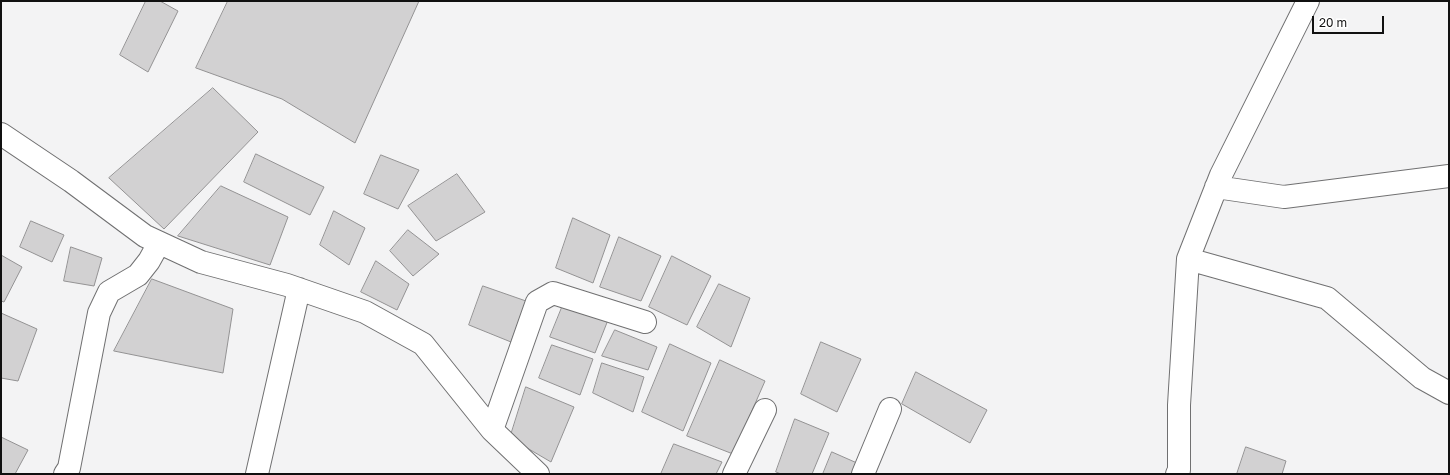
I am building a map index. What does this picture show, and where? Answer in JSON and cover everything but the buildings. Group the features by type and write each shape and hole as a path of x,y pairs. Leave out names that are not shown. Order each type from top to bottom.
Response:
{"street":[{"path":"1177,474 1179,470 1179,405 1188,258 1221,175 1308,1"},
{"path":"1,134 71,181 144,236 201,262 299,289 364,312 423,344 492,430 538,474"},
{"path":"1216,187 1284,197 1449,176"},
{"path":"65,474 69,468 99,313 109,292 138,275 149,261 159,243"},
{"path":"1188,258 1327,298 1422,378 1449,393"},
{"path":"257,474 299,289"},
{"path":"492,430 537,302 552,293 645,322"},
{"path":"863,474 890,409"},
{"path":"734,474 765,410"}]}
